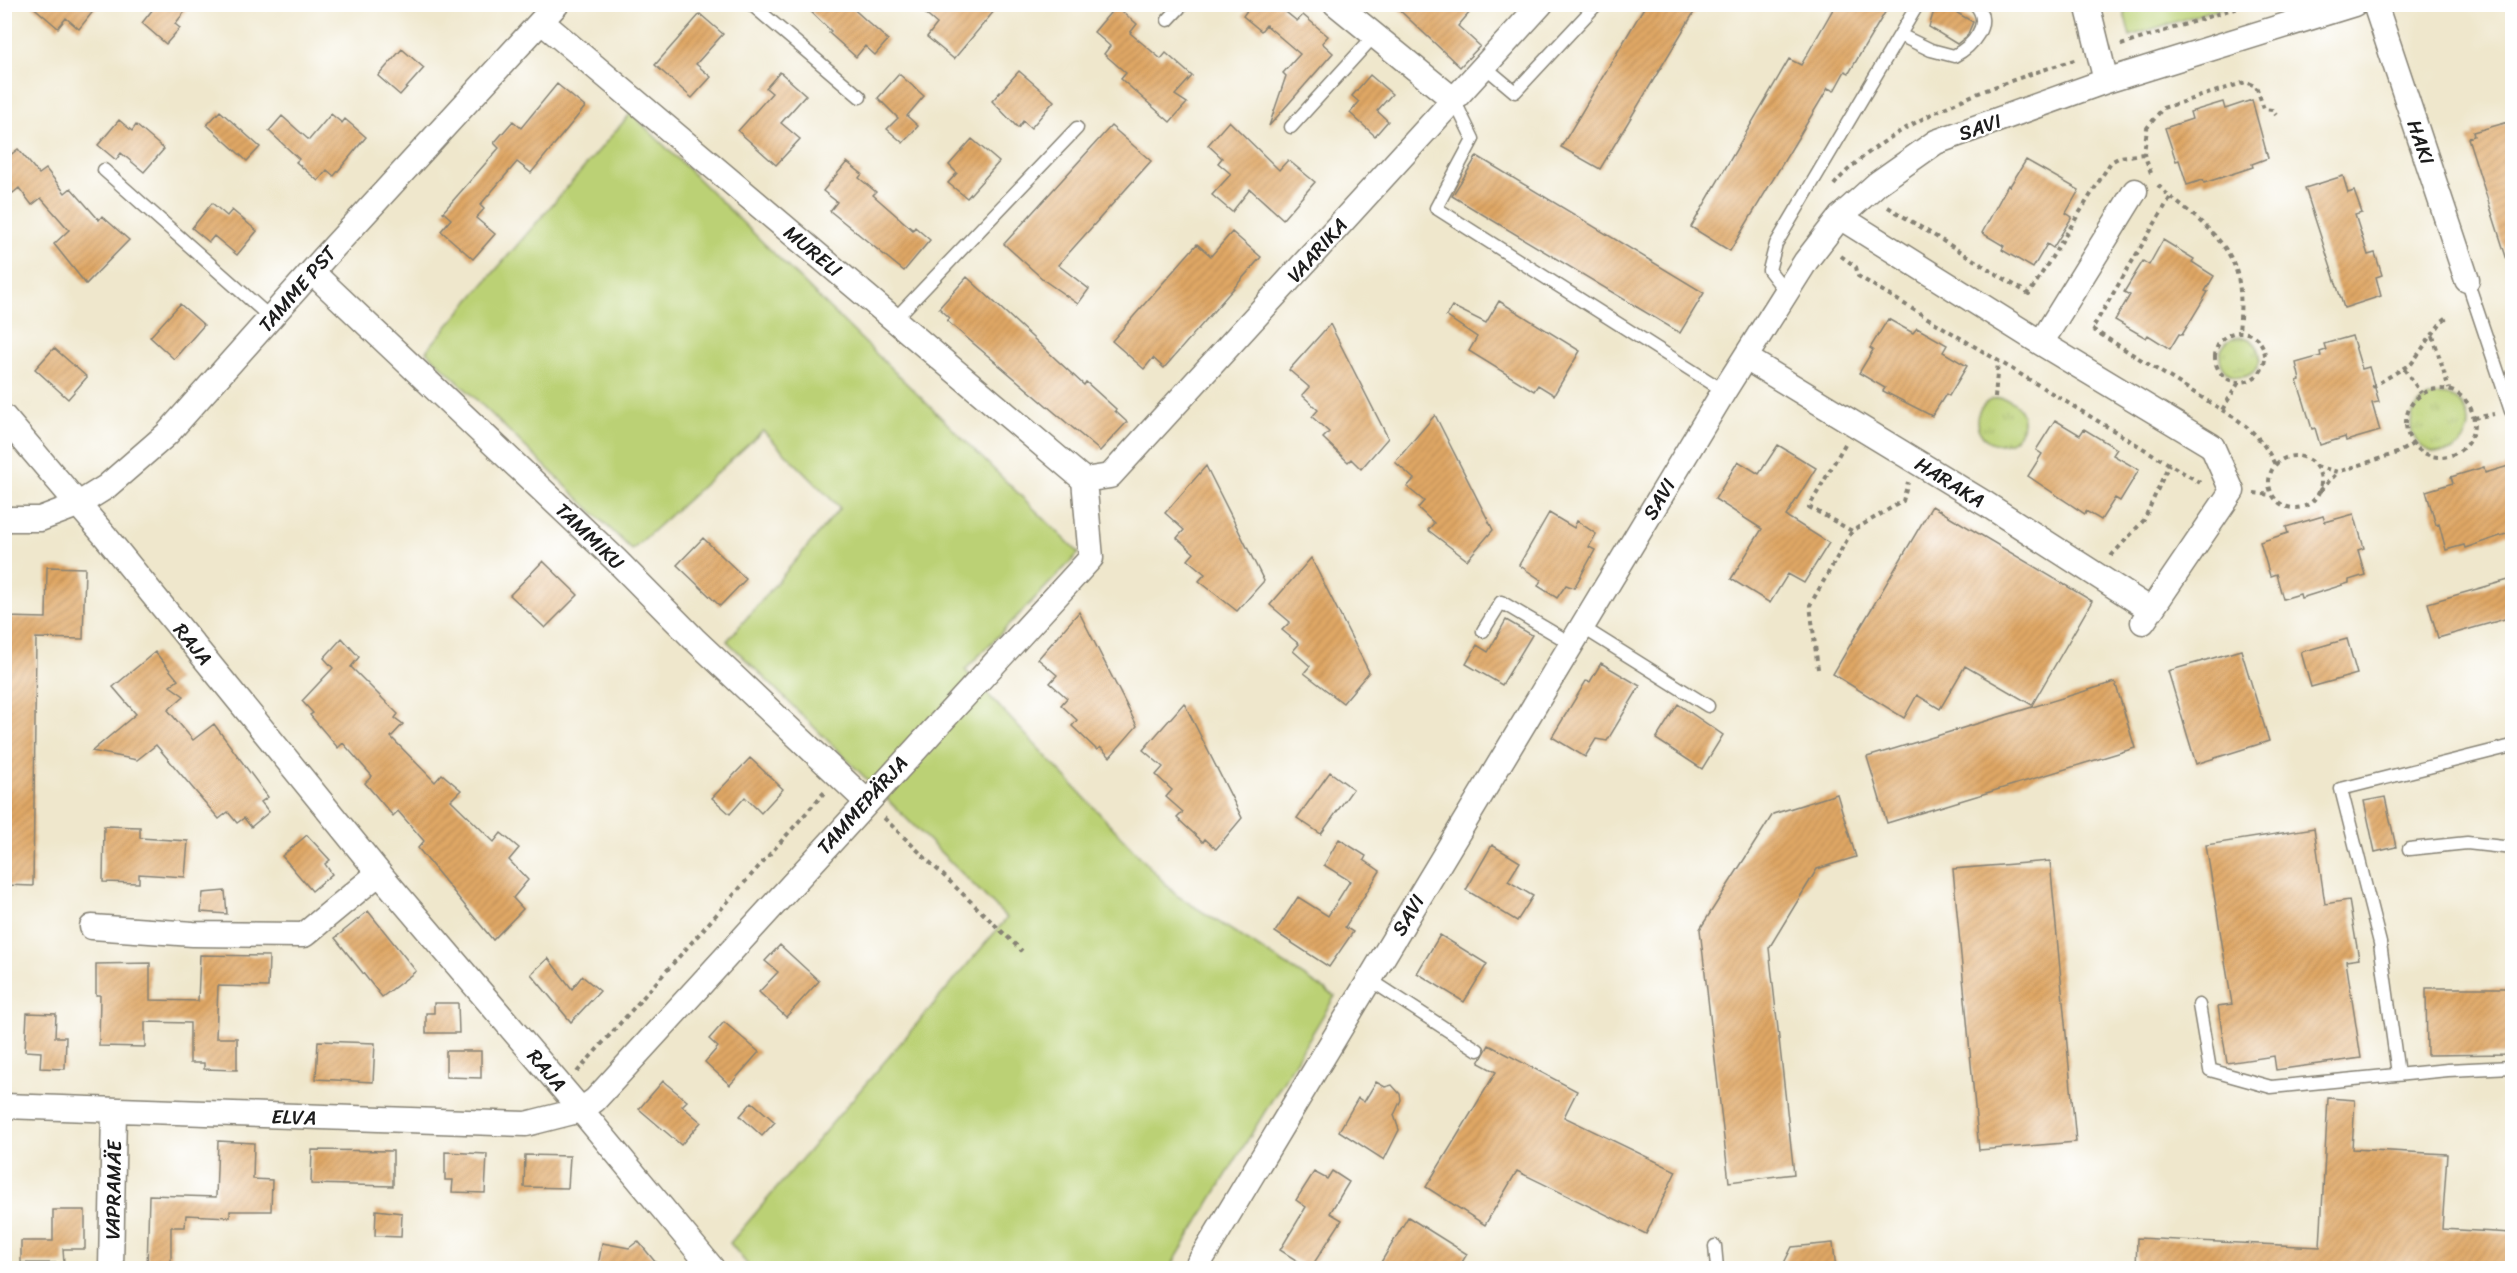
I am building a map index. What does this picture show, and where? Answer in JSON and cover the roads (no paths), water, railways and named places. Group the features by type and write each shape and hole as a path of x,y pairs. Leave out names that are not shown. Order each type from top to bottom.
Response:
{"street":[{"path":"1336,4 1373,37 1454,100"},
{"name":"VAARIKA","path":"1084,480 1110,476 1541,4"},
{"path":"2087,4 2106,81"},
{"name":"SAVI","path":"1196,1269 1724,391 1786,292 1840,217 1878,183 1936,142 2106,81 2354,4"},
{"name":"HAKI","path":"2375,4 2467,280"},
{"name":"TAMME PST","path":"4,519 40,519 77,505 106,488 167,434 550,13"},
{"name":"MURELI","path":"550,13 895,320 1084,480"},
{"path":"1840,217 2041,344 2135,191"},
{"name":"TAMMIKU","path":"312,272 866,801"},
{"name":"HARAKA","path":"1746,358 1986,504 2094,574 2147,616 2232,491 2212,446 2041,344"},
{"name":"RAJA","path":"4,417 106,537 379,873 562,1087 712,1269"},
{"name":"TAMMEPÄRJA","path":"581,1110 595,1100 866,801 1091,558 1084,480"},
{"path":"92,927 193,934 304,934 379,873"},
{"name":"ELVA","path":"4,1106 526,1124 581,1110"},
{"name":"VAPRAMÄE","path":"111,1269 114,1111"}],"lane":[{"path":"751,4 860,97"},
{"path":"1168,21 1183,4"},
{"path":"1484,66 1515,92 1597,4"},
{"path":"1786,292 1769,270 1776,244 1918,4"},
{"path":"1900,35 1931,50 1954,56 1966,50 1977,40 1982,22 1975,4"},
{"path":"1291,127 1373,37"},
{"path":"1454,100 1473,139 1436,208 1724,391"},
{"path":"895,320 1077,128"},
{"path":"105,170 272,319"},
{"path":"2467,280 2511,411"},
{"path":"1484,631 1501,602 1577,635 1708,706"},
{"path":"2398,1074 2380,943 2341,789 2512,746"},
{"path":"2409,849 2467,843 2512,848"},
{"path":"1369,980 1478,1050"},
{"path":"2199,1005 2210,1070 2271,1087 2398,1074 2512,1067"},
{"path":"1715,1246 1717,1269"}]}
